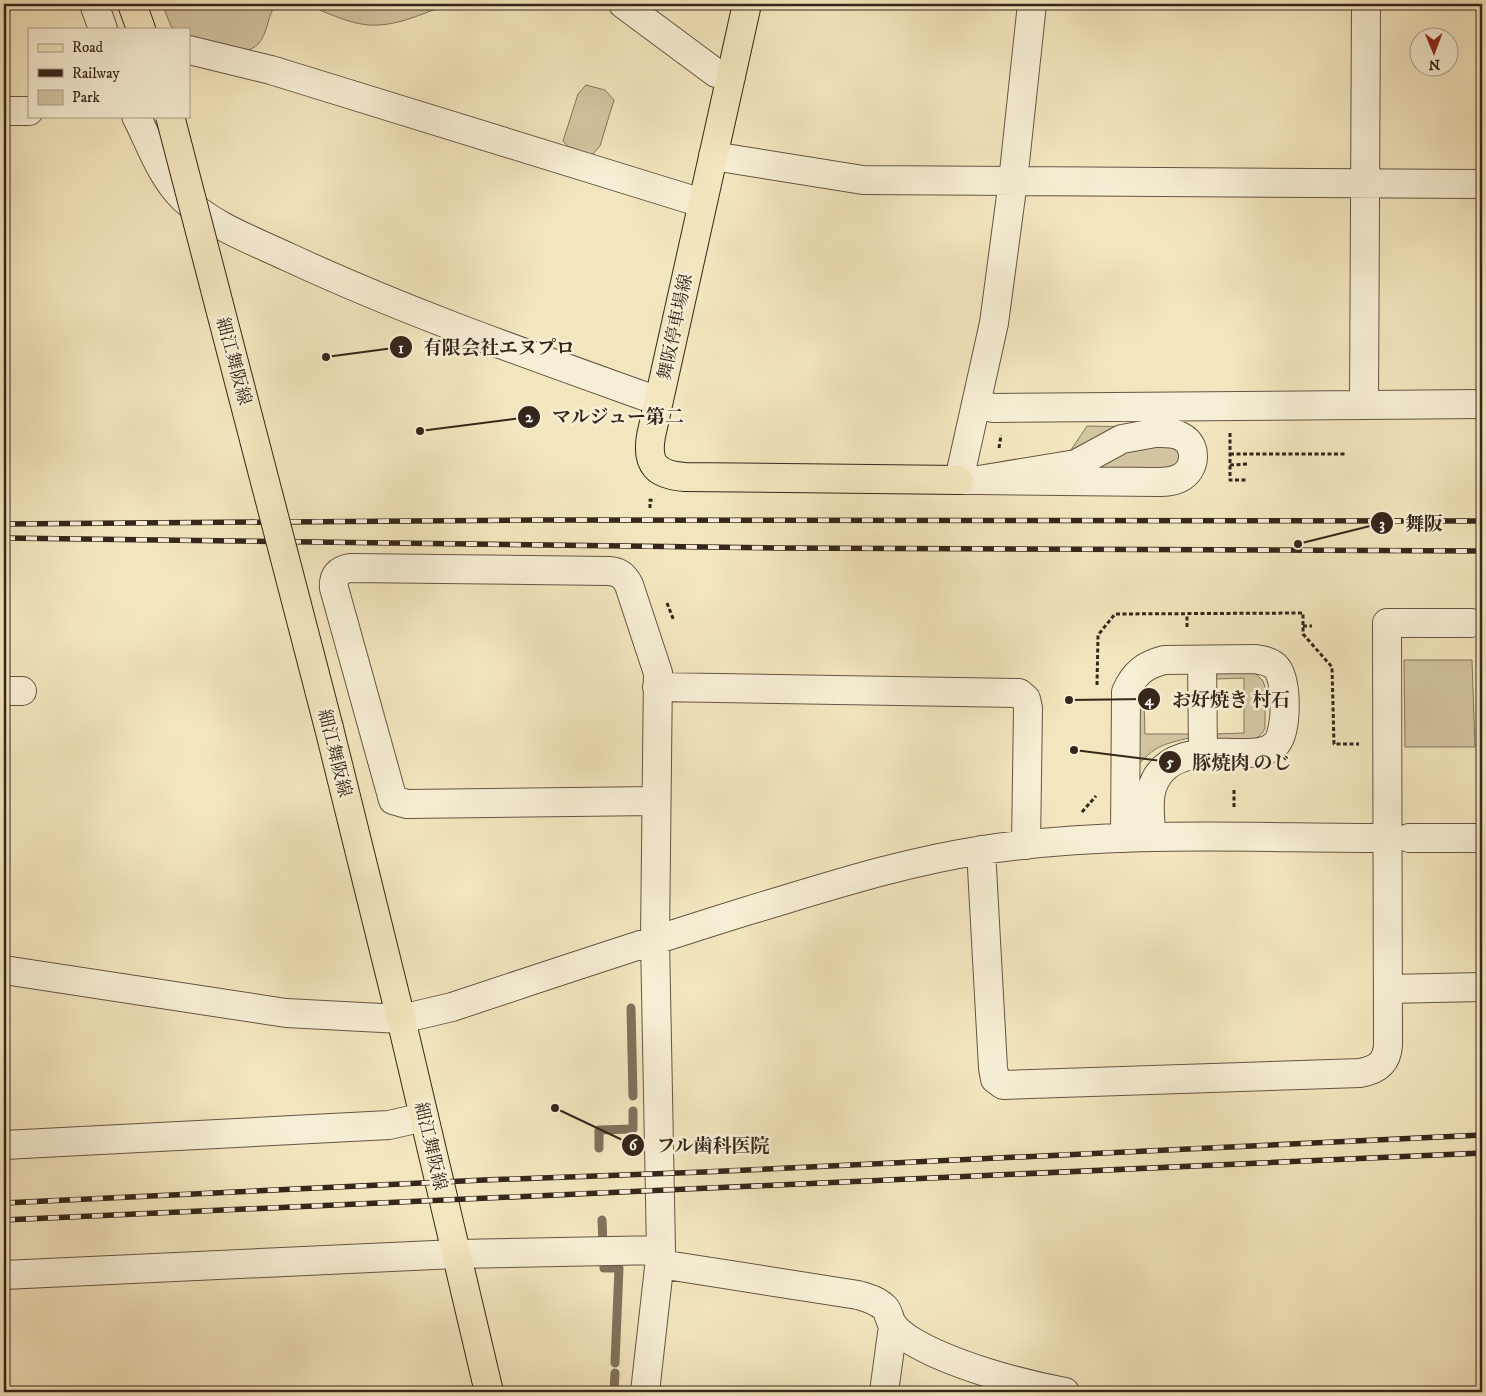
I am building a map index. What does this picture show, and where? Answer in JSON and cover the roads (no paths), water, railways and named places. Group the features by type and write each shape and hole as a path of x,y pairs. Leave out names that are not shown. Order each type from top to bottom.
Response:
{"main road":[{"path":"132,4 141,28"},
{"name":"舞阪停車場線","path":"747,4 659,399 649,449 652,463 661,472 674,476 969,480"},
{"name":"細江舞阪線","path":"171,118 329,728 401,1019 489,1392"}],"street":[{"path":"94,4 103,28"},
{"path":"623,4 716,73 731,76"},
{"path":"969,480 976,404 994,323 1013,181 1032,4"},
{"path":"1364,405 1366,4"},
{"path":"190,50 271,70 702,203"},
{"path":"4,111 28,111"},
{"path":"137,118 166,176 181,196 200,213 222,226 317,270 466,332 644,396 659,399"},
{"path":"713,156 863,180 1482,184"},
{"path":"976,404 994,408 1482,404"},
{"path":"1172,433 1183,437 1191,446 1194,458 1190,470 1181,478 1170,481 1043,482 969,480 1076,464 1122,439 1147,434 1172,433"},
{"path":"645,1392 660,1257 655,940 658,673 629,585 625,577 618,572 350,568 336,574 333,581 375,740 393,800 407,804 656,801"},
{"path":"981,850 993,1068 995,1079 1004,1085 1368,1072 1384,1062 1387,1054 1388,989 1398,838 1387,623 1471,623"},
{"path":"1254,659 1265,660 1275,666 1281,675 1284,686 1284,729 1276,745 1259,753 1203,753 1178,758 1166,766 1156,778 1138,838 1126,692 1131,680 1140,670 1151,663 1164,660 1254,659"},
{"path":"1202,660 1203,753"},
{"path":"657,687 1019,693 1026,699 1028,708 1026,845"},
{"path":"4,970 267,1011 333,1017 401,1019 452,1007 831,884 898,867 981,850 1026,845 1138,838 1482,838"},
{"path":"1388,989 1482,987"},
{"path":"4,1144 389,1125 424,1117"},
{"path":"4,1275 456,1254 623,1251 858,1294 874,1299 886,1309 893,1326 909,1340 967,1365 1040,1388 1065,1392"},
{"path":"884,1392 893,1326"}],"waterway":[{"path":"631,1008 633,1096"},
{"path":"599,1148 599,1130 633,1129 633,1111"},
{"path":"602,1220 604,1268 619,1268 615,1363"},
{"path":"614,1392 615,1373"}],"railway":[{"path":"4,524 539,520 1482,521"},
{"path":"4,538 777,548 1482,551"},
{"path":"4,1203 1482,1135"},
{"path":"4,1220 1482,1153"}],"place":[{"name":"有限会社エヌプロ","path":"326,357"},
{"name":"マルジュー第二","path":"420,431"},
{"name":"舞阪","path":"1298,544"},
{"name":"お好焼き 村石","path":"1069,700"},
{"name":"豚焼肉 のじ","path":"1074,750"},
{"name":"フル歯科医院","path":"555,1108"}]}
